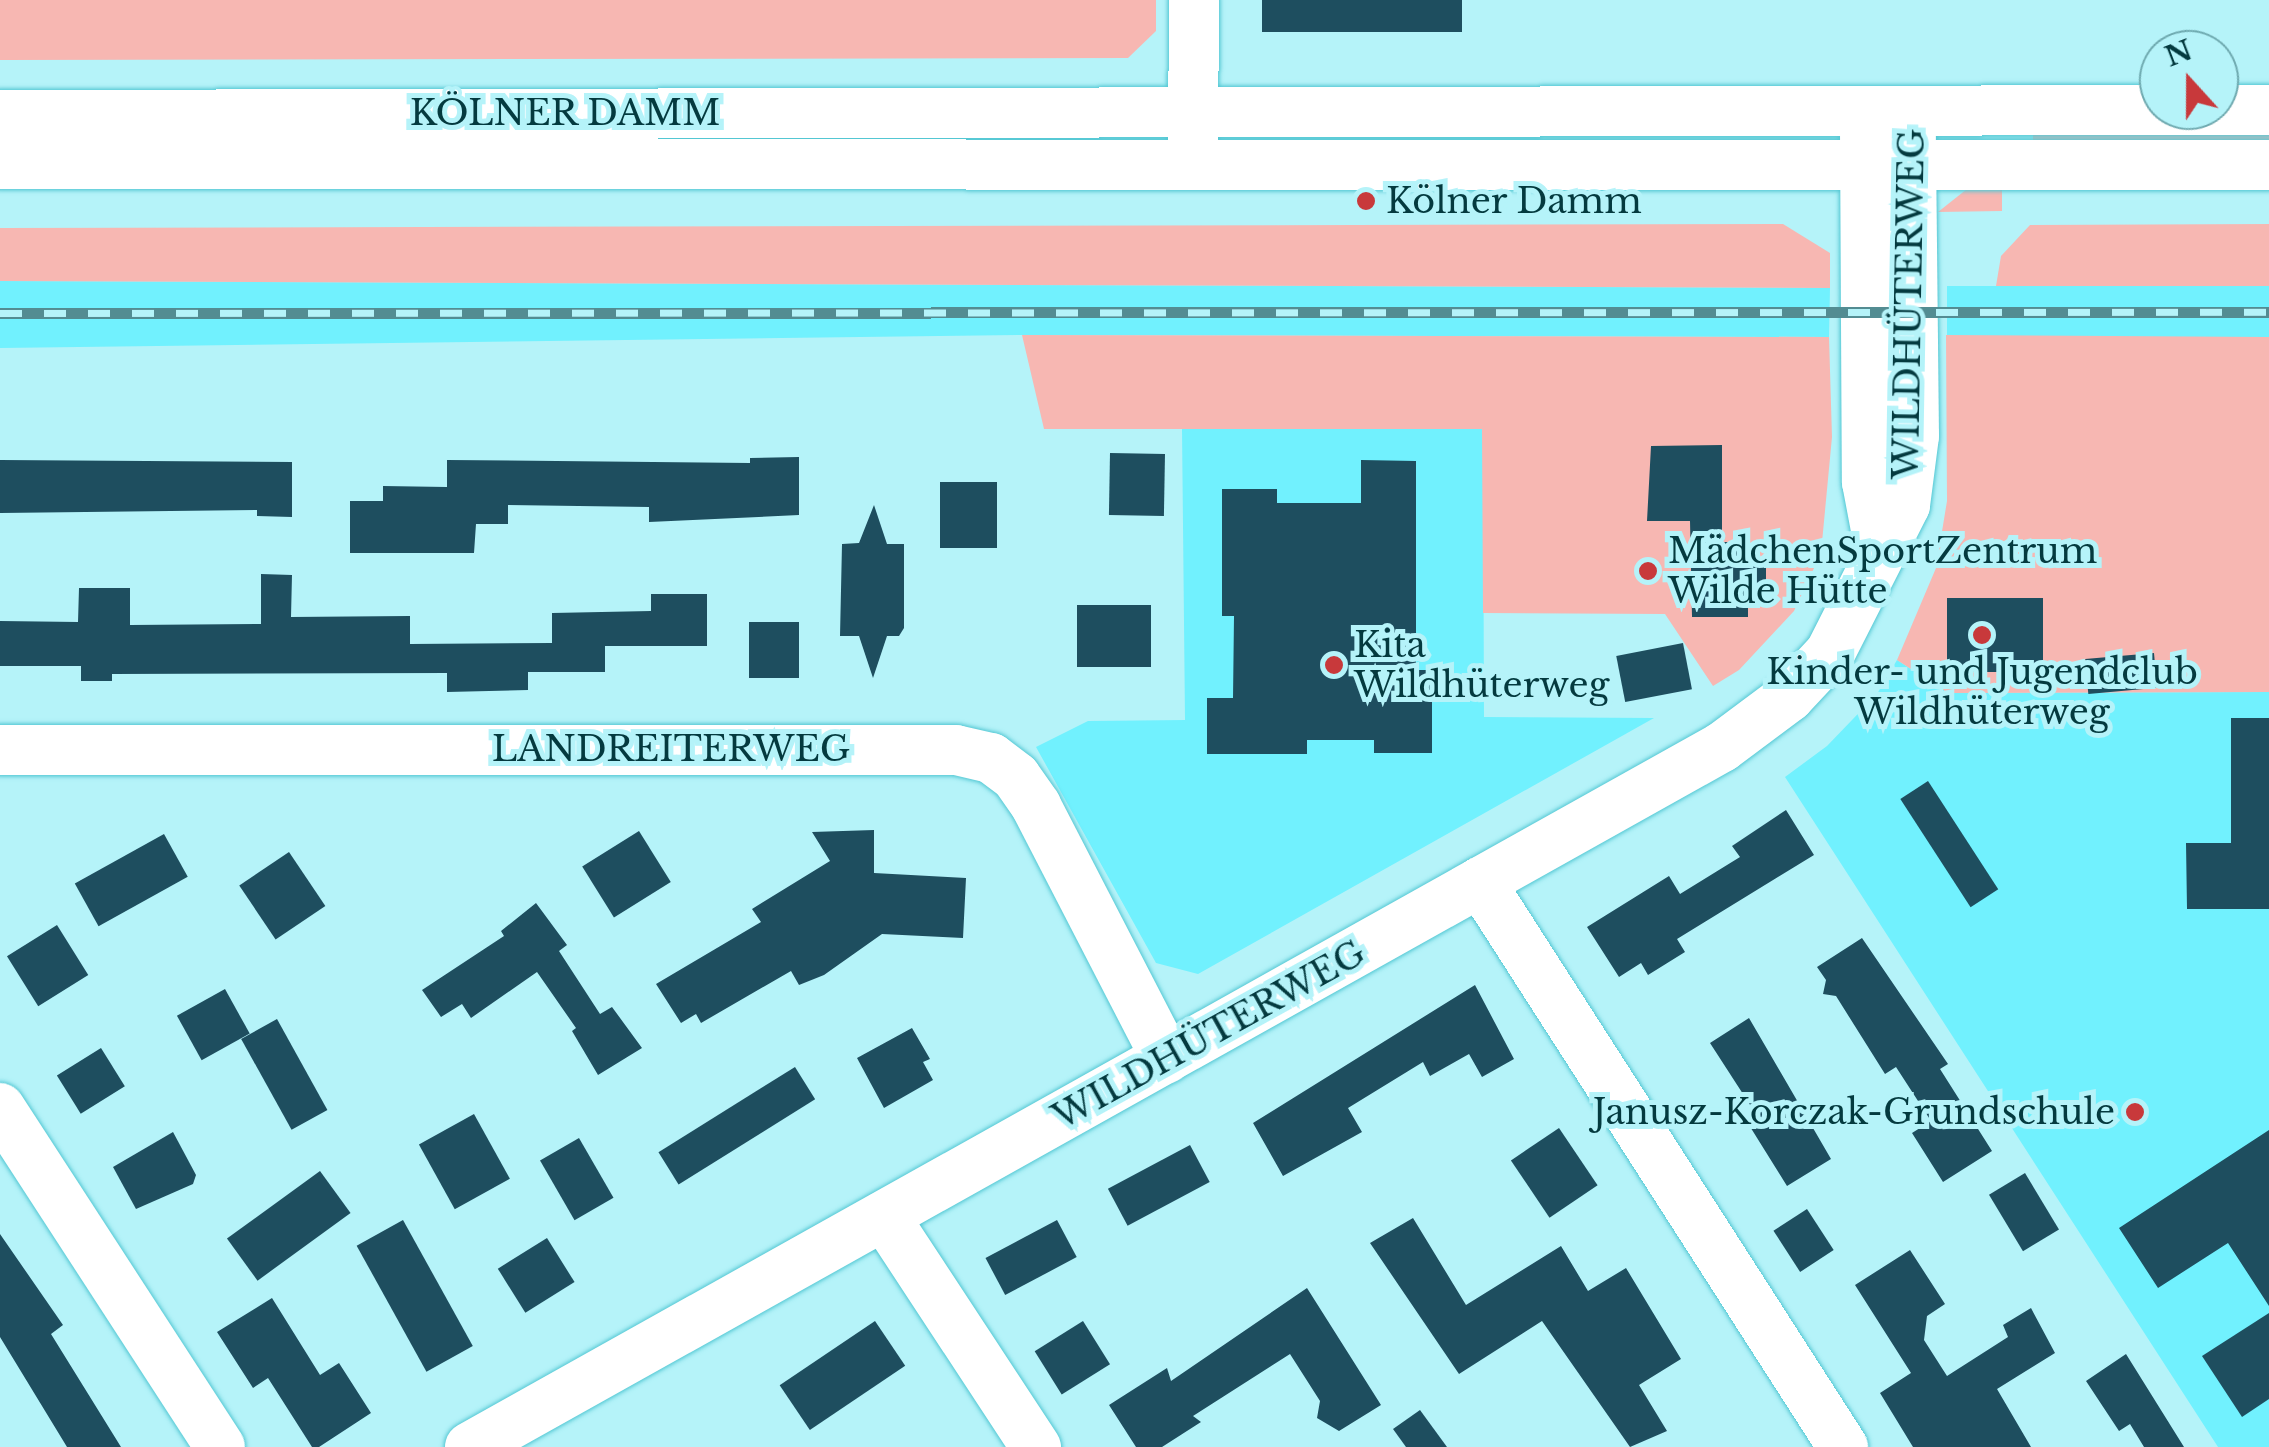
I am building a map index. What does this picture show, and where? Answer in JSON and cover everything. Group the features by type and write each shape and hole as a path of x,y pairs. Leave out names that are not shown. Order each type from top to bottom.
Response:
{"street":[{"path":"1193,163 1194,0"},
{"name":"KÖLNER DAMM","path":"0,116 1888,111 2150,88 2269,110"},
{"name":"WILDHÜTERWEG","path":"470,1447 1722,748 1790,697 1830,653 1905,505 1912,462 1888,111"},
{"name":"KÖLNER DAMM","path":"0,164 2269,164"},
{"name":"LANDREITERWEG","path":"0,750 956,750 991,758 1016,777 1036,806 1166,1058"},
{"path":"1480,882 1843,1447"},
{"path":"0,1108 220,1447"},
{"path":"884,1216 1036,1447"}],"shaded area":[{"path":"0,0 1156,0 1156,31 1128,58 0,60"},
{"path":"2033,127 2269,127 2269,149 2033,149"},
{"path":"2002,182 2002,211 1938,212 1967,189"},
{"path":"1783,224 1830,253 1830,288 0,281 0,228"},
{"path":"2269,224 2269,286 1996,286 2001,256 2030,225"},
{"path":"0,281 1830,288 1829,337 1022,335 0,348"},
{"path":"1947,286 2269,286 2269,337 1947,337"},
{"path":"1022,335 1829,337 1832,437 1821,553 1794,611 1739,670 1713,686 1665,614 1483,613 1482,429 1044,429"},
{"path":"1946,335 2269,337 2269,692 1948,693 1897,660 1936,568 1947,501"},
{"name":"Kita Wildhüterweg","path":"1182,429 1483,429 1484,717 1654,718 1198,974 1156,963 1036,747 1088,721 1185,720"},
{"name":"Janusz-Korczak-Grundschule","path":"1897,660 1948,693 2269,692 2269,1447 2218,1447 1785,777 1827,746 1877,694"}],"building":[{"path":"1262,0 1462,0 1462,32 1262,32"},
{"path":"1722,445 1722,542 1748,542 1748,560 1766,560 1766,599 1748,599 1748,617 1692,617 1690,521 1647,521 1651,446"},
{"path":"1110,453 1165,454 1164,516 1109,515"},
{"path":"799,457 799,515 649,522 649,507 508,505 508,524 476,524 474,553 350,553 350,501 383,501 383,486 447,487 447,460 750,463 750,458"},
{"path":"0,460 292,462 292,517 257,516 257,510 0,513"},
{"path":"1361,460 1416,461 1416,670 1432,670 1432,753 1374,753 1374,740 1307,740 1307,754 1207,754 1207,698 1233,698 1234,616 1222,616 1222,489 1277,489 1277,503 1361,503"},
{"path":"940,482 997,482 997,548 940,548"},
{"path":"874,505 887,544 904,544 904,628 899,636 887,636 873,678 859,636 840,636 842,544 859,543"},
{"path":"261,574 292,575 291,617 410,616 410,644 552,643 552,613 651,611 651,594 707,594 707,646 605,646 605,672 528,672 528,690 447,692 447,673 112,674 112,681 81,681 81,666 0,666 0,621 78,622 79,588 130,588 130,625 261,624"},
{"path":"1947,598 2043,598 2043,672 1947,672"},
{"path":"1077,605 1151,605 1151,667 1077,667"},
{"path":"749,622 799,622 799,678 749,678"},
{"path":"1683,643 1692,689 1625,702 1616,656"},
{"path":"2154,653 2157,688 2088,694 2085,659"},
{"path":"2231,718 2269,718 2269,909 2187,909 2186,843 2231,843"},
{"path":"1928,781 1998,889 1971,907 1900,799"},
{"path":"1786,810 1814,855 1677,939 1685,952 1648,975 1641,963 1619,977 1587,927 1669,876 1680,894 1740,857 1732,846"},
{"path":"874,830 874,873 966,878 963,938 882,934 824,975 799,985 791,971 701,1023 696,1014 681,1023 656,984 761,922 752,909 830,861 812,832"},
{"path":"639,831 671,882 614,917 582,867"},
{"path":"164,834 188,877 99,926 75,883"},
{"path":"289,852 325,906 276,939 239,886"},
{"path":"536,903 567,945 559,951 600,1014 612,1007 642,1048 598,1075 572,1031 576,1028 537,972 471,1018 462,1004 441,1017 422,990 504,936 501,931"},
{"path":"57,925 88,975 38,1006 7,956"},
{"path":"1862,938 1948,1064 1940,1069 1992,1151 1943,1182 1912,1133 1931,1121 1896,1067 1885,1074 1836,996 1823,994 1826,980 1817,967"},
{"path":"1475,985 1514,1059 1482,1077 1469,1054 1430,1076 1423,1062 1348,1108 1362,1132 1283,1176 1253,1123"},
{"path":"225,989 250,1034 202,1060 177,1016"},
{"path":"1749,1018 1831,1159 1787,1186 1744,1117 1754,1111 1710,1043"},
{"path":"277,1019 327,1110 292,1130 241,1039"},
{"path":"912,1028 930,1059 923,1062 933,1080 884,1108 857,1058"},
{"path":"101,1048 125,1086 81,1114 57,1076"},
{"path":"795,1067 815,1099 679,1185 658,1152"},
{"path":"474,1114 510,1179 455,1209 419,1145"},
{"path":"1559,1128 1598,1185 1550,1218 1511,1160"},
{"path":"2269,1130 2269,1306 2228,1243 2158,1288 2119,1228"},
{"path":"173,1132 196,1175 193,1184 136,1209 113,1167"},
{"path":"579,1138 614,1198 575,1220 540,1160"},
{"path":"1190,1145 1210,1182 1128,1226 1108,1189"},
{"path":"320,1171 351,1213 258,1281 227,1239"},
{"path":"2025,1173 2059,1230 2023,1251 1989,1195"},
{"path":"1807,1209 1834,1250 1800,1272 1773,1231"},
{"path":"1413,1218 1466,1305 1561,1246 1588,1291 1626,1268 1681,1359 1639,1385 1667,1431 1630,1447 1542,1321 1459,1374 1370,1243"},
{"path":"403,1220 473,1346 426,1372 357,1246"},
{"path":"1057,1220 1077,1257 1005,1295 985,1258"},
{"path":"0,1234 63,1325 51,1334 121,1447 67,1447 0,1337"},
{"path":"547,1238 575,1282 525,1313 498,1269"},
{"path":"1910,1250 1945,1304 1927,1316 1924,1340 1947,1376 2008,1337 2003,1325 2031,1308 2055,1353 1997,1389 2031,1447 1913,1447 1880,1393 1911,1373 1855,1285"},
{"path":"1307,1288 1381,1405 1339,1431 1317,1418 1320,1401 1290,1354 1193,1416 1201,1422 1162,1447 1136,1447 1109,1405 1167,1368 1171,1381"},
{"path":"272,1298 320,1375 339,1363 371,1413 319,1447 312,1447 268,1378 253,1388 217,1332"},
{"path":"2269,1313 2269,1399 2242,1417 2202,1356"},
{"path":"875,1321 905,1366 810,1430 780,1385"},
{"path":"1083,1321 1110,1364 1062,1394 1035,1351"},
{"path":"2126,1354 2184,1447 2144,1447 2130,1424 2119,1431 2086,1381"},
{"path":"1420,1410 1447,1447 1406,1447 1393,1429"}],"railway":[{"path":"0,313 2269,312"}],"place":[{"name":"Kölner Damm","path":"1366,201"},
{"name":"MädchenSportZentrum Wilde Hütte","path":"1648,571"},
{"name":"Kinder- und Jugendclub Wildhüterweg","path":"1982,635"},
{"name":"Kita Wildhüterweg","path":"1334,665"},
{"name":"Janusz-Korczak-Grundschule","path":"2135,1112"}]}
